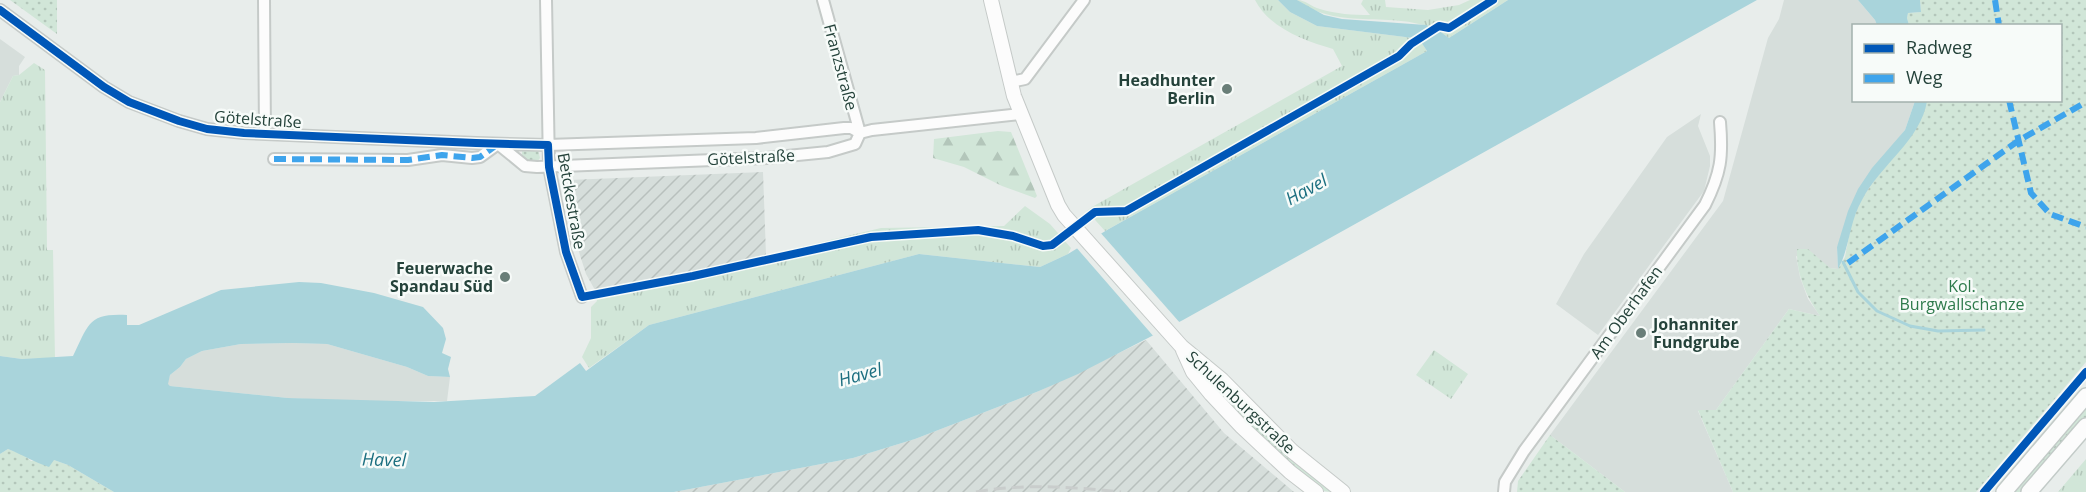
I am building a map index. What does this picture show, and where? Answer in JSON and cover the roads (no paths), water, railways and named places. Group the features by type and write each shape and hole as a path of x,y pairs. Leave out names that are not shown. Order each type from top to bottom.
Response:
{"main road":[{"path":"2004,492 2086,396"},
{"path":"2029,492 2086,426"}],"street":[{"path":"264,0 266,134"},
{"name":"Betckestraße","path":"546,0 549,167 566,252 582,297"},
{"name":"Franzstraße","path":"823,0 860,133"},
{"path":"992,0 1010,82 1020,114 1058,205 1182,347"},
{"path":"1010,82 1025,79 1084,0"},
{"name":"Götelstraße","path":"0,10 104,87 129,102 179,122 207,129 244,133 548,145 756,138 844,128 851,128 860,133 1020,114"},
{"name":"Am Oberhafen","path":"1504,492 1505,482 1524,451 1705,205 1715,184 1723,151 1720,122"},
{"name":"Götelstraße","path":"498,144 525,166 549,167 767,158 828,152 855,144 860,133"},
{"path":"274,159 408,159 442,155 472,158 480,157 498,144"},
{"name":"Schulenburgstraße","path":"1182,347 1193,372 1210,394 1290,472 1316,492"},
{"name":"Schulenburgstraße","path":"1182,347 1222,380 1292,451 1344,492"}],"water":[{"name":"Havel","path":"1278,0 1297,0 1324,15 1342,19 1426,25 1449,38 1508,0 1757,0 1183,320 1078,374 915,439 853,458 674,492 114,492 68,465 54,460 49,467 8,449 0,454 0,356 22,359 73,356 87,328 97,319 104,316 127,315 127,325 139,325 221,290 299,282 321,283 374,293 423,307 443,328 446,339 442,353 451,357 448,369 450,377 428,376 407,367 327,344 241,344 202,351 186,359 170,375 168,384 170,386 288,398 434,402 535,396 580,363 586,371 649,325 919,254 1040,267 1068,254 1427,51 1421,42 1413,38 1317,26 1290,12"},
{"path":"1858,0 1920,0 1921,12 1908,13 1909,24 1877,24"},
{"path":"1915,102 1927,102 1917,128 1862,200 1854,217 1838,269 1837,247 1848,211 1858,189 1872,168 1905,130"}],"waterway":[{"path":"1843,262 1858,292 1877,311 1910,326 1938,331 1984,330"}],"railway":[{"path":"976,492 1030,487 1066,487 1121,492"}],"place":[{"name":"Headhunter Berlin","path":"1227,89"},
{"name":"Feuerwache Spandau Süd","path":"505,277"},
{"name":"Johanniter Fundgrube","path":"1641,333"}],"park label":[{"name":"Kol. Burgwallschanze","path":"1962,295"}]}
